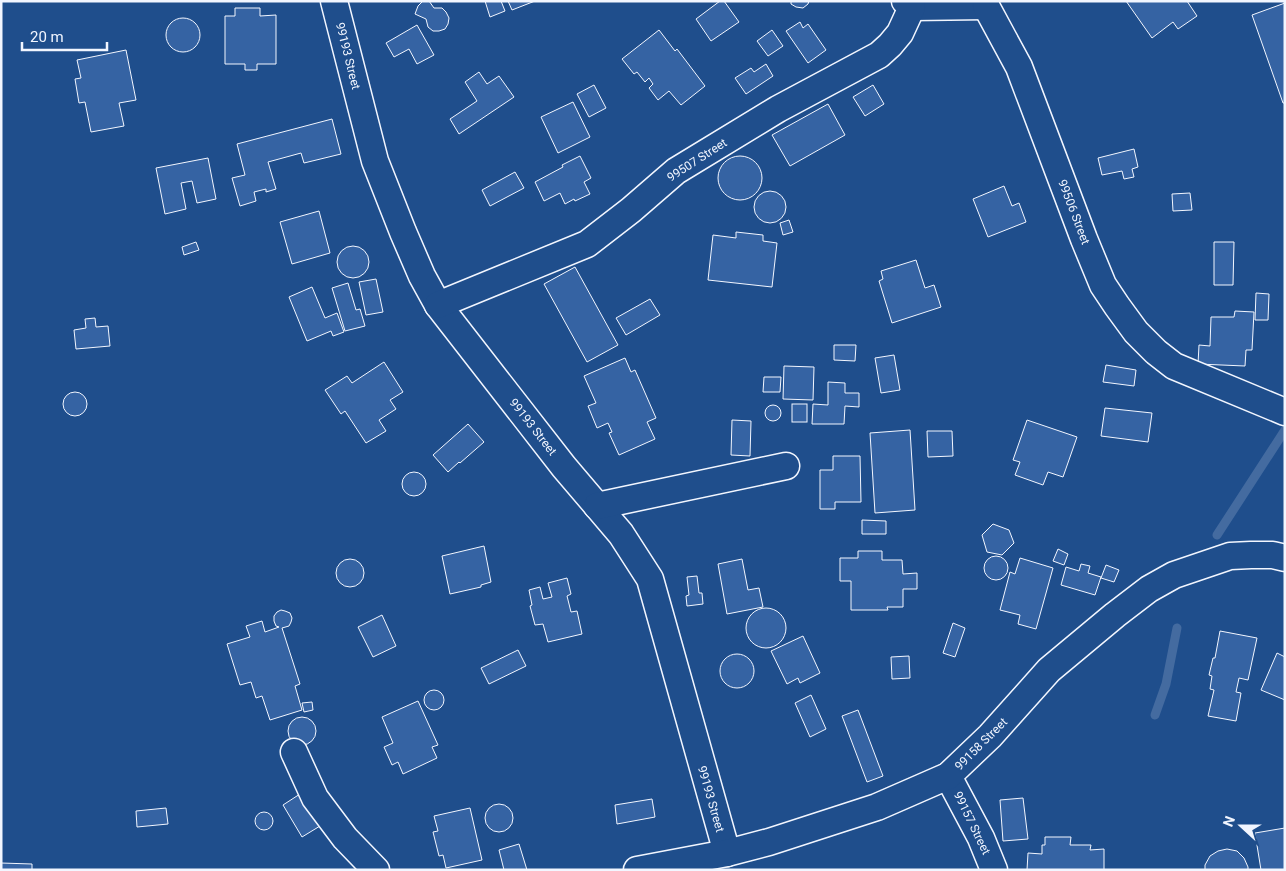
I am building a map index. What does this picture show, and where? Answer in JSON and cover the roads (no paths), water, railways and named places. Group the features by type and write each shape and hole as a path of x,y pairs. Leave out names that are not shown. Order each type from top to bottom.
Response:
{"street":[{"name":"99193 Street","path":"334,1 375,161 422,276 438,305 512,402 621,534 650,579 727,853"},
{"name":"99507 Street","path":"438,305 587,244 631,210 676,171 778,109 879,55 900,33 908,4"},
{"name":"99506 Street","path":"908,4 990,4 1018,67 1103,285 1117,306 1136,332 1156,352 1174,366 1285,412"},
{"path":"596,506 786,466"},
{"name":"99158 Street","path":"637,870 727,853 769,842 877,807 948,776 990,736 1049,670 1149,589 1174,574 1230,556 1252,554 1273,555 1285,558"},
{"path":"294,752 315,798 345,838 376,870"},
{"name":"99157 Street","path":"948,776 981,838 994,870"}],"waterway":[{"path":"1217,535 1285,430"},
{"path":"1155,715 1166,684 1177,628"}]}
